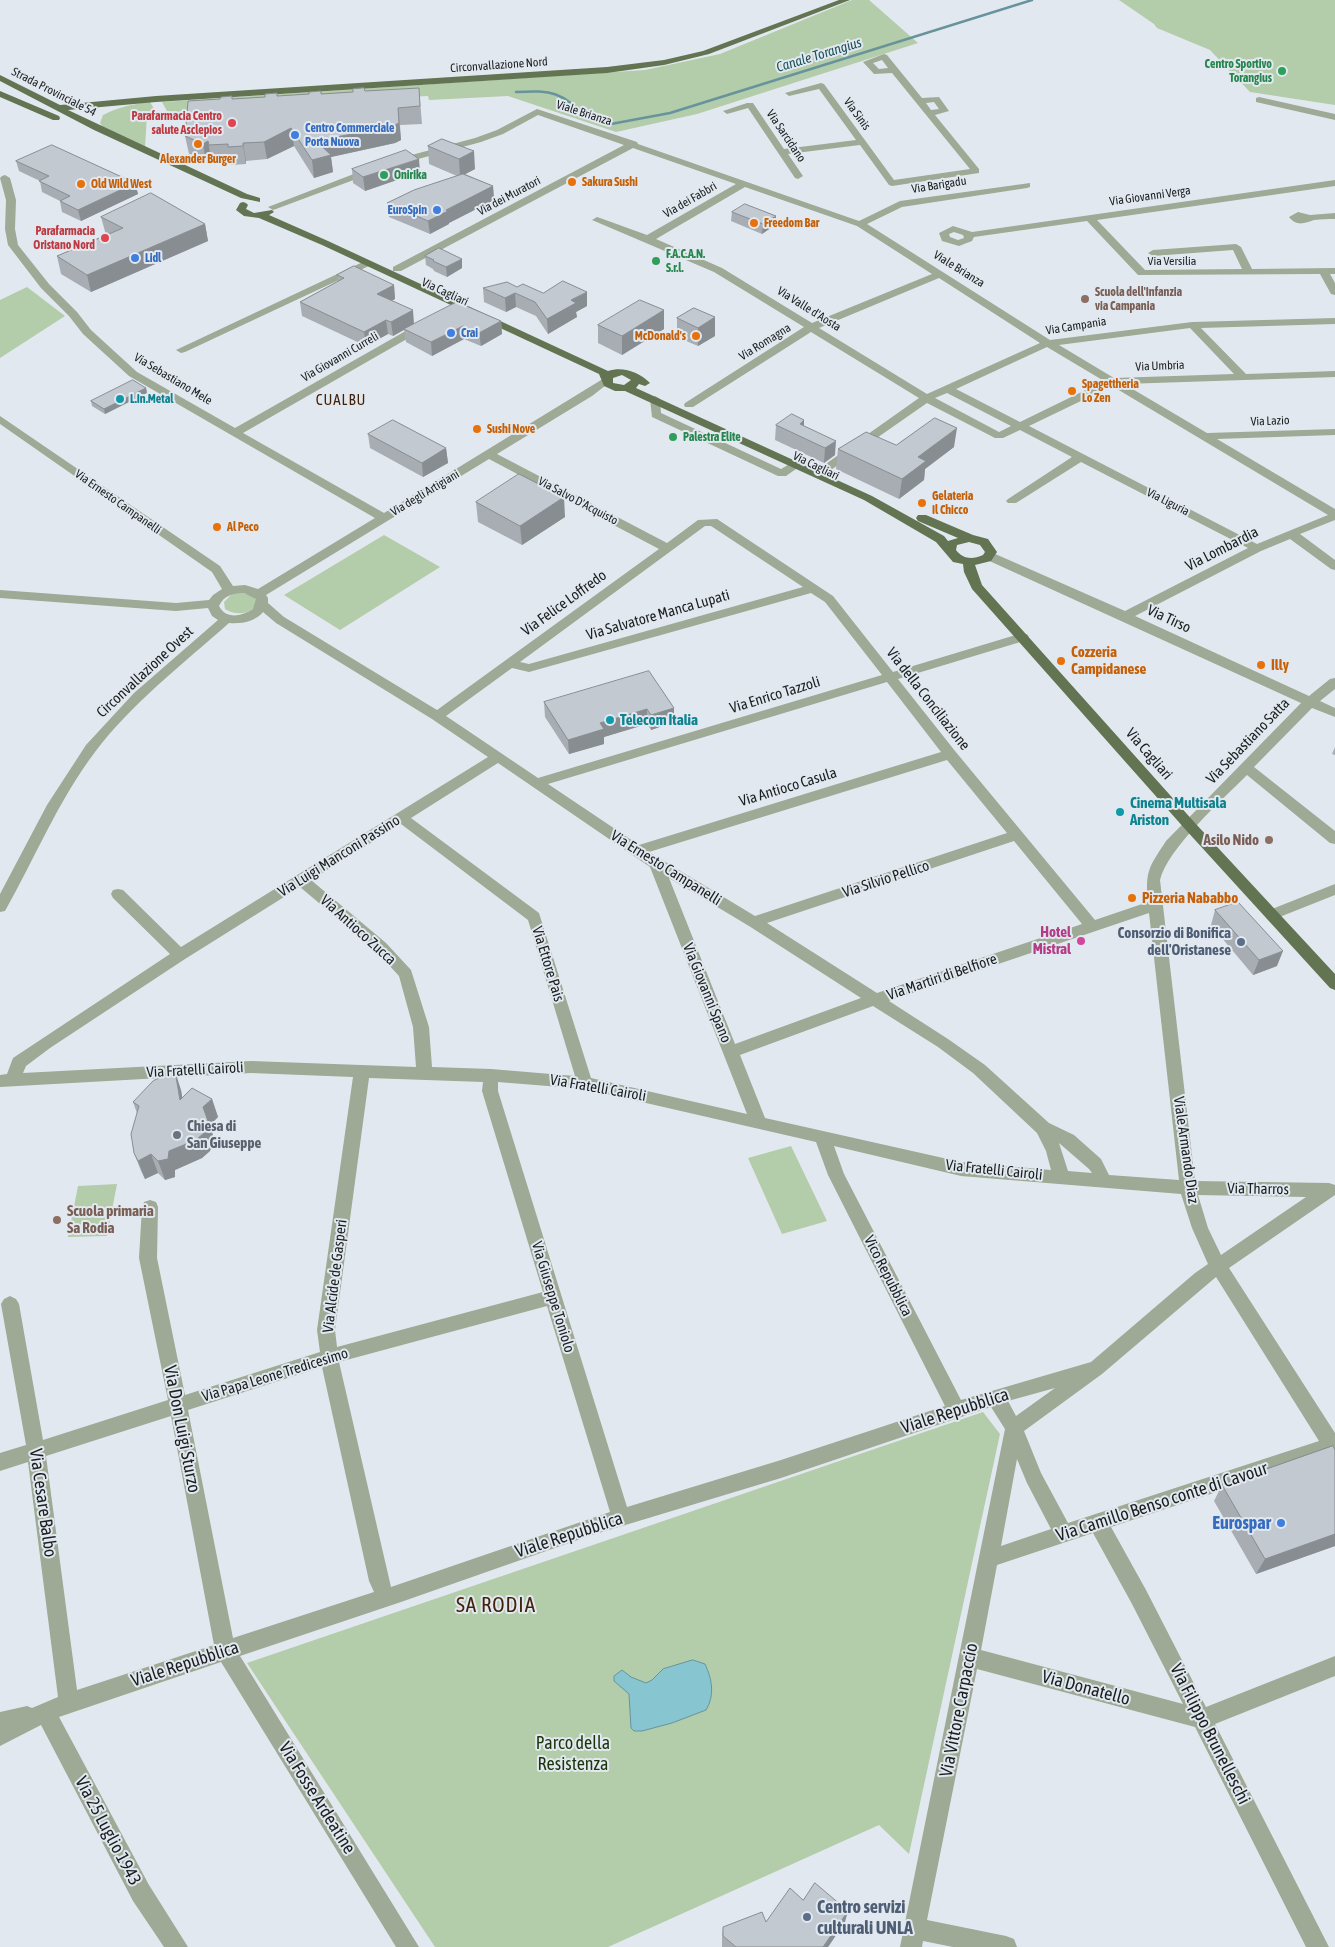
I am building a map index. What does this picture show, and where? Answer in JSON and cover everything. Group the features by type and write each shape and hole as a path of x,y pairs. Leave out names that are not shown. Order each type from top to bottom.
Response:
{"main road":[{"name":"Circonvallazione Nord","path":"58,108 142,100 606,70 651,65 713,51 846,0"},
{"name":"Strada Provinciale 54","path":"0,78 100,132"},
{"path":"0,94 100,132"},
{"name":"Circonvallazione Nord","path":"100,132 95,120 99,115 118,106 142,100"},
{"name":"Via Cagliari","path":"100,132 244,196 271,203 272,208 397,269 576,354 619,372 632,374 637,379 689,405 946,530 969,538"},
{"name":"Via Cagliari","path":"100,132 243,205 242,212 249,215 260,215 603,372 610,385 655,399 798,464 902,517 940,539 950,551"},
{"path":"243,205 260,200"},
{"path":"260,215 272,208"},
{"path":"607,378 619,372"},
{"path":"623,388 635,383 637,379"},
{"path":"969,538 980,540 988,545 991,552 988,556 980,561 969,562 957,559 950,551 950,547 957,540 969,538"},
{"name":"Via Cagliari","path":"969,562 970,572 976,586 1190,826 1335,984"}],"street":[{"path":"894,70 976,171 948,186 934,188"},
{"name":"Via Sinis","path":"789,93 821,86 892,183 934,188"},
{"path":"919,101 936,99 945,111 929,113"},
{"path":"1259,100 1322,107 1335,117"},
{"name":"Via Sarcidano","path":"727,111 750,105 798,176"},
{"name":"Viale Brianza","path":"292,198 382,167 478,140 500,132 537,112 634,144 860,224 1048,342 1335,515"},
{"path":"783,152 862,142"},
{"name":"Via dei Muratori","path":"397,269 634,144"},
{"name":"Via Sebastiano Mele","path":"4,178 11,200 10,229 13,244 46,286 73,314 87,332 133,374 384,518"},
{"name":"Via dei Fabbri","path":"648,239 745,183"},
{"name":"Via Giovanni Verga","path":"969,235 1335,183"},
{"name":"Via Barigadu","path":"860,224 934,188 1027,184"},
{"path":"260,200 292,198"},
{"path":"272,208 292,198"},
{"path":"1309,218 1335,216"},
{"name":"Via Versilia","path":"1090,217 1142,273 1335,271"},
{"name":"Via Valle d'Aosta","path":"597,220 648,239 718,270 926,398 999,436"},
{"name":"Via Versilia","path":"1153,253 1236,247 1249,273"},
{"path":"181,350 367,263"},
{"path":"1324,272 1335,292"},
{"name":"Via Romagna","path":"689,405 812,327 941,274"},
{"name":"Via Giovanni Curreli","path":"236,432 458,306"},
{"name":"Via Campania","path":"824,470 926,398 1048,342 1192,325 1335,321"},
{"path":"1192,325 1243,377"},
{"name":"Via Umbria","path":"999,436 1113,381 1335,374"},
{"name":"Via degli Artigiani","path":"260,600 384,518 591,392 607,378"},
{"name":"Via degli Artigiani","path":"591,392 623,388"},
{"name":"Via Liguria","path":"948,389 1257,548"},
{"name":"Via Ernesto Campanelli","path":"0,419 216,569 224,580 228,591"},
{"name":"Via Lazio","path":"1206,436 1335,432"},
{"name":"Via Salvo D'Acquisto","path":"489,454 667,548"},
{"path":"1012,500 1080,457"},
{"name":"Via Lombardia","path":"1125,616 1257,548 1335,515"},
{"name":"Via Felice Loffredo","path":"437,716 702,523 713,522"},
{"name":"Via della Conciliazione","path":"713,522 829,599 950,754 1091,925"},
{"path":"1292,534 1330,556 1335,566"},
{"name":"Via Tirso","path":"988,556 1125,616 1335,713"},
{"name":"Via Salvatore Manca Lupati","path":"510,663 529,668 814,588"},
{"path":"0,594 176,607 213,604 219,596 228,591 245,589 260,600 259,610 250,616"},
{"name":"Via Ernesto Campanelli","path":"260,600 280,620 437,716 637,852 754,922 876,999 979,1069 1044,1128 1068,1140 1095,1164 1104,1181"},
{"path":"213,604 215,613 226,619"},
{"name":"Via Ernesto Campanelli","path":"226,619 238,620 250,616 280,620"},
{"name":"Circonvallazione Ovest","path":"0,907 66,785 91,749 129,706 226,619"},
{"name":"Via Enrico Tazzoli","path":"536,783 1023,637"},
{"name":"Via Sebastiano Satta","path":"1190,826 1310,701 1335,682"},
{"name":"Via Antioco Casula","path":"637,852 950,754"},
{"name":"Via Luigi Manconi Passino","path":"6,1080 19,1062 180,955 498,757"},
{"path":"1246,767 1335,838"},
{"name":"Via Ettore Pais","path":"402,818 534,917 585,1083"},
{"name":"Viale Armando Diaz","path":"1190,826 1172,845 1156,867 1153,880 1188,1188 1208,1249 1334,1446"},
{"name":"Via Silvio Pellico","path":"754,922 1017,835"},
{"name":"Via Giovanni Spano","path":"656,864 758,1121"},
{"name":"Via Antioco Zucca","path":"301,880 381,947 406,974 421,1027 424,1072"},
{"path":"1272,915 1335,890"},
{"path":"118,894 180,955"},
{"name":"Via Martiri di Belfiore","path":"730,1052 876,999 1091,925 1156,905"},
{"name":"Via Fratelli Cairoli","path":"6,1080 251,1066 491,1075 585,1083 758,1121 823,1139 961,1169 1188,1188"},
{"name":"Via Alcide de Gasperi","path":"362,1070 326,1330 329,1358 379,1581 386,1597"},
{"name":"Via Giuseppe Toniolo","path":"491,1075 490,1091 621,1518"},
{"name":"Via Ernesto Campanelli","path":"1044,1128 1052,1144 1060,1177"},
{"name":"Vico Repubblica","path":"823,1139 836,1175 957,1411"},
{"name":"Via Tharros","path":"1188,1188 1331,1189"},
{"path":"1284,1189 1298,1197 1301,1204 1298,1211"},
{"name":"Via Tharros","path":"1218,1266 1331,1189"},
{"name":"Via Don Luigi Sturzo","path":"150,1207 148,1258 225,1650"},
{"name":"Viale Repubblica","path":"1014,1428 1096,1368 1201,1278 1218,1266"},
{"name":"Via Papa Leone Tredicesimo","path":"0,1462 329,1358 553,1297"},
{"name":"Via Cesare Balbo","path":"10,1304 36,1451 69,1703"},
{"name":"Viale Repubblica","path":"0,1736 45,1712 225,1650 621,1518 781,1469 995,1397 1096,1368"},
{"path":"995,1397 1014,1428 1032,1472 1064,1534"},
{"name":"Via Vittore Carpaccio","path":"913,1938 1014,1428"},
{"name":"Via Camillo Benso conte di Cavour","path":"988,1559 1334,1446"},
{"path":"1005,1474 1032,1472"},
{"name":"Via Filippo Brunelleschi","path":"1098,1523 1139,1597 1318,1947"},
{"name":"Via Fosse Ardeatine","path":"225,1650 408,1947"},
{"name":"Via Donatello","path":"970,1657 1202,1719"},
{"path":"1202,1719 1335,1666"},
{"name":"Viale Repubblica","path":"0,1722 45,1712"},
{"name":"Via 25 Luglio 1943","path":"45,1712 141,1893 177,1947"},
{"path":"913,1938 1006,1947"}],"green space":[{"path":"852,0 869,0 918,43 697,114 616,132 508,96 429,100 428,96 222,107 222,110 178,112 167,111 162,102 645,70 720,54"},
{"path":"1119,0 1335,0 1335,105 1250,92 1210,50 1157,28"},
{"path":"150,102 156,112 147,115 145,147 103,127 100,123 103,115 109,112 126,106"},
{"path":"27,287 65,316 0,358 0,300"},
{"path":"384,535 440,567 340,630 284,595"},
{"path":"240,592 257,597 256,607 241,613 233,613 225,609 224,602 232,594"},
{"path":"791,1146 827,1221 782,1234 748,1158"},
{"path":"117,1184 107,1236 68,1237 78,1186"},
{"name":"Parco della Resistenza","path":"983,1412 1000,1434 909,1854 879,1825 608,1947 435,1947 247,1663"}],"water":[{"path":"693,1660 705,1664 709,1675 712,1687 711,1699 706,1710 672,1723 642,1731 634,1731 631,1728 629,1694 614,1681 614,1676 622,1670 631,1677 646,1683 663,1669"}],"building":[{"path":"364,88 365,91 419,88 420,106 398,108 399,123 393,126 316,141 331,155 312,160 291,128 264,142 243,143 243,146 228,147 228,144 209,145 208,141 203,144 185,136 188,101 220,99 221,97 232,96 232,99 265,97 265,94 277,93 277,96 309,94 309,92 321,91 321,94 353,92 353,89"},
{"path":"442,139 474,151 459,159 428,146"},
{"path":"52,145 135,183 78,210 60,201 70,196 39,181 49,176 16,161"},
{"path":"406,150 419,159 363,177 352,169"},
{"path":"463,174 493,186 428,221 387,203 414,190"},
{"path":"151,193 205,224 87,275 57,256 123,228 101,217"},
{"path":"745,204 776,216 763,224 732,212"},
{"path":"439,248 462,259 446,267 425,256"},
{"path":"354,266 394,285 377,294 413,310 391,322 386,320 364,332 300,302 344,278 337,275"},
{"path":"563,281 587,292 571,300 576,303 547,319 535,302 515,293 505,298 483,288 507,282 517,287 523,284 543,293"},
{"path":"640,300 664,310 622,336 598,325"},
{"path":"457,302 501,321 479,333 463,326 431,342 404,329"},
{"path":"694,308 715,317 698,328 677,318"},
{"path":"133,380 146,388 104,409 91,401"},
{"path":"792,414 804,420 800,424 836,441 825,448 776,425"},
{"path":"935,418 957,428 918,457 926,461 902,479 838,449 866,432 896,445"},
{"path":"393,420 446,448 422,463 368,434"},
{"path":"519,474 564,497 520,526 476,502"},
{"path":"649,671 674,708 651,715 647,709 600,723 604,729 568,740 544,702"},
{"path":"1238,902 1283,951 1259,960 1215,910"},
{"name":"Chiesa di San Giuseppe","path":"175,1071 180,1100 192,1088 212,1099 203,1107 208,1121 204,1133 196,1140 169,1151 168,1159 158,1161 151,1154 138,1161 134,1153 131,1134 139,1106 133,1102 153,1081"},
{"name":"Eurospar","path":"1333,1446 1335,1450 1335,1534 1265,1559 1222,1485"},
{"name":"Centro servizi culturali UNLA","path":"815,1883 848,1911 823,1947 736,1947 723,1936 723,1927 762,1912 766,1922 790,1888 803,1900"}],"waterway":[{"name":"Canale Torangius","path":"611,124 670,113 1032,0"},
{"name":"Canale Torangius","path":"516,92 548,92 556,94 588,118"}],"place":[{"name":"Centro Sportivo Torangius","path":"1282,71"},
{"name":"Parafarmacia Centro salute Asclepios","path":"232,123"},
{"name":"Centro Commerciale Porta Nuova","path":"295,135"},
{"name":"Alexander Burger","path":"198,144"},
{"name":"Onirika","path":"384,175"},
{"name":"Sakura Sushi","path":"572,182"},
{"name":"Old Wild West","path":"81,184"},
{"name":"EuroSpin","path":"437,210"},
{"name":"Freedom Bar","path":"754,223"},
{"name":"Parafarmacia Oristano Nord","path":"105,238"},
{"name":"Lidl","path":"135,258"},
{"name":"F.A.C.A.N. S.r.l.","path":"656,261"},
{"name":"Scuola dell'Infanzia via Campania","path":"1085,299"},
{"name":"Crai","path":"451,333"},
{"name":"McDonald's","path":"696,336"},
{"name":"Spagettheria Lo Zen","path":"1072,391"},
{"name":"L.In.Metal","path":"120,399"},
{"name":"Sushi Nove","path":"477,429"},
{"name":"Palestra Elite","path":"673,437"},
{"name":"Gelateria Il Chicco","path":"922,503"},
{"name":"Al Peco","path":"217,527"},
{"name":"Cozzeria Campidanese","path":"1061,661"},
{"name":"Illy","path":"1261,665"},
{"name":"Telecom Italia","path":"610,720"},
{"name":"Cinema Multisala Ariston","path":"1120,812"},
{"name":"Asilo Nido","path":"1269,840"},
{"name":"Pizzeria Nababbo","path":"1132,898"},
{"name":"Hotel Mistral","path":"1081,941"},
{"name":"Consorzio di Bonifica dell'Oristanese","path":"1241,942"},
{"name":"Chiesa di San Giuseppe","path":"177,1135"},
{"name":"Scuola primaria Sa Rodia","path":"57,1220"},
{"name":"Eurospar","path":"1281,1523"},
{"name":"Centro servizi culturali UNLA","path":"807,1917"}],"district":[{"name":"CUALBU","path":"341,400"},
{"name":"SA RODIA","path":"496,1605"}]}
